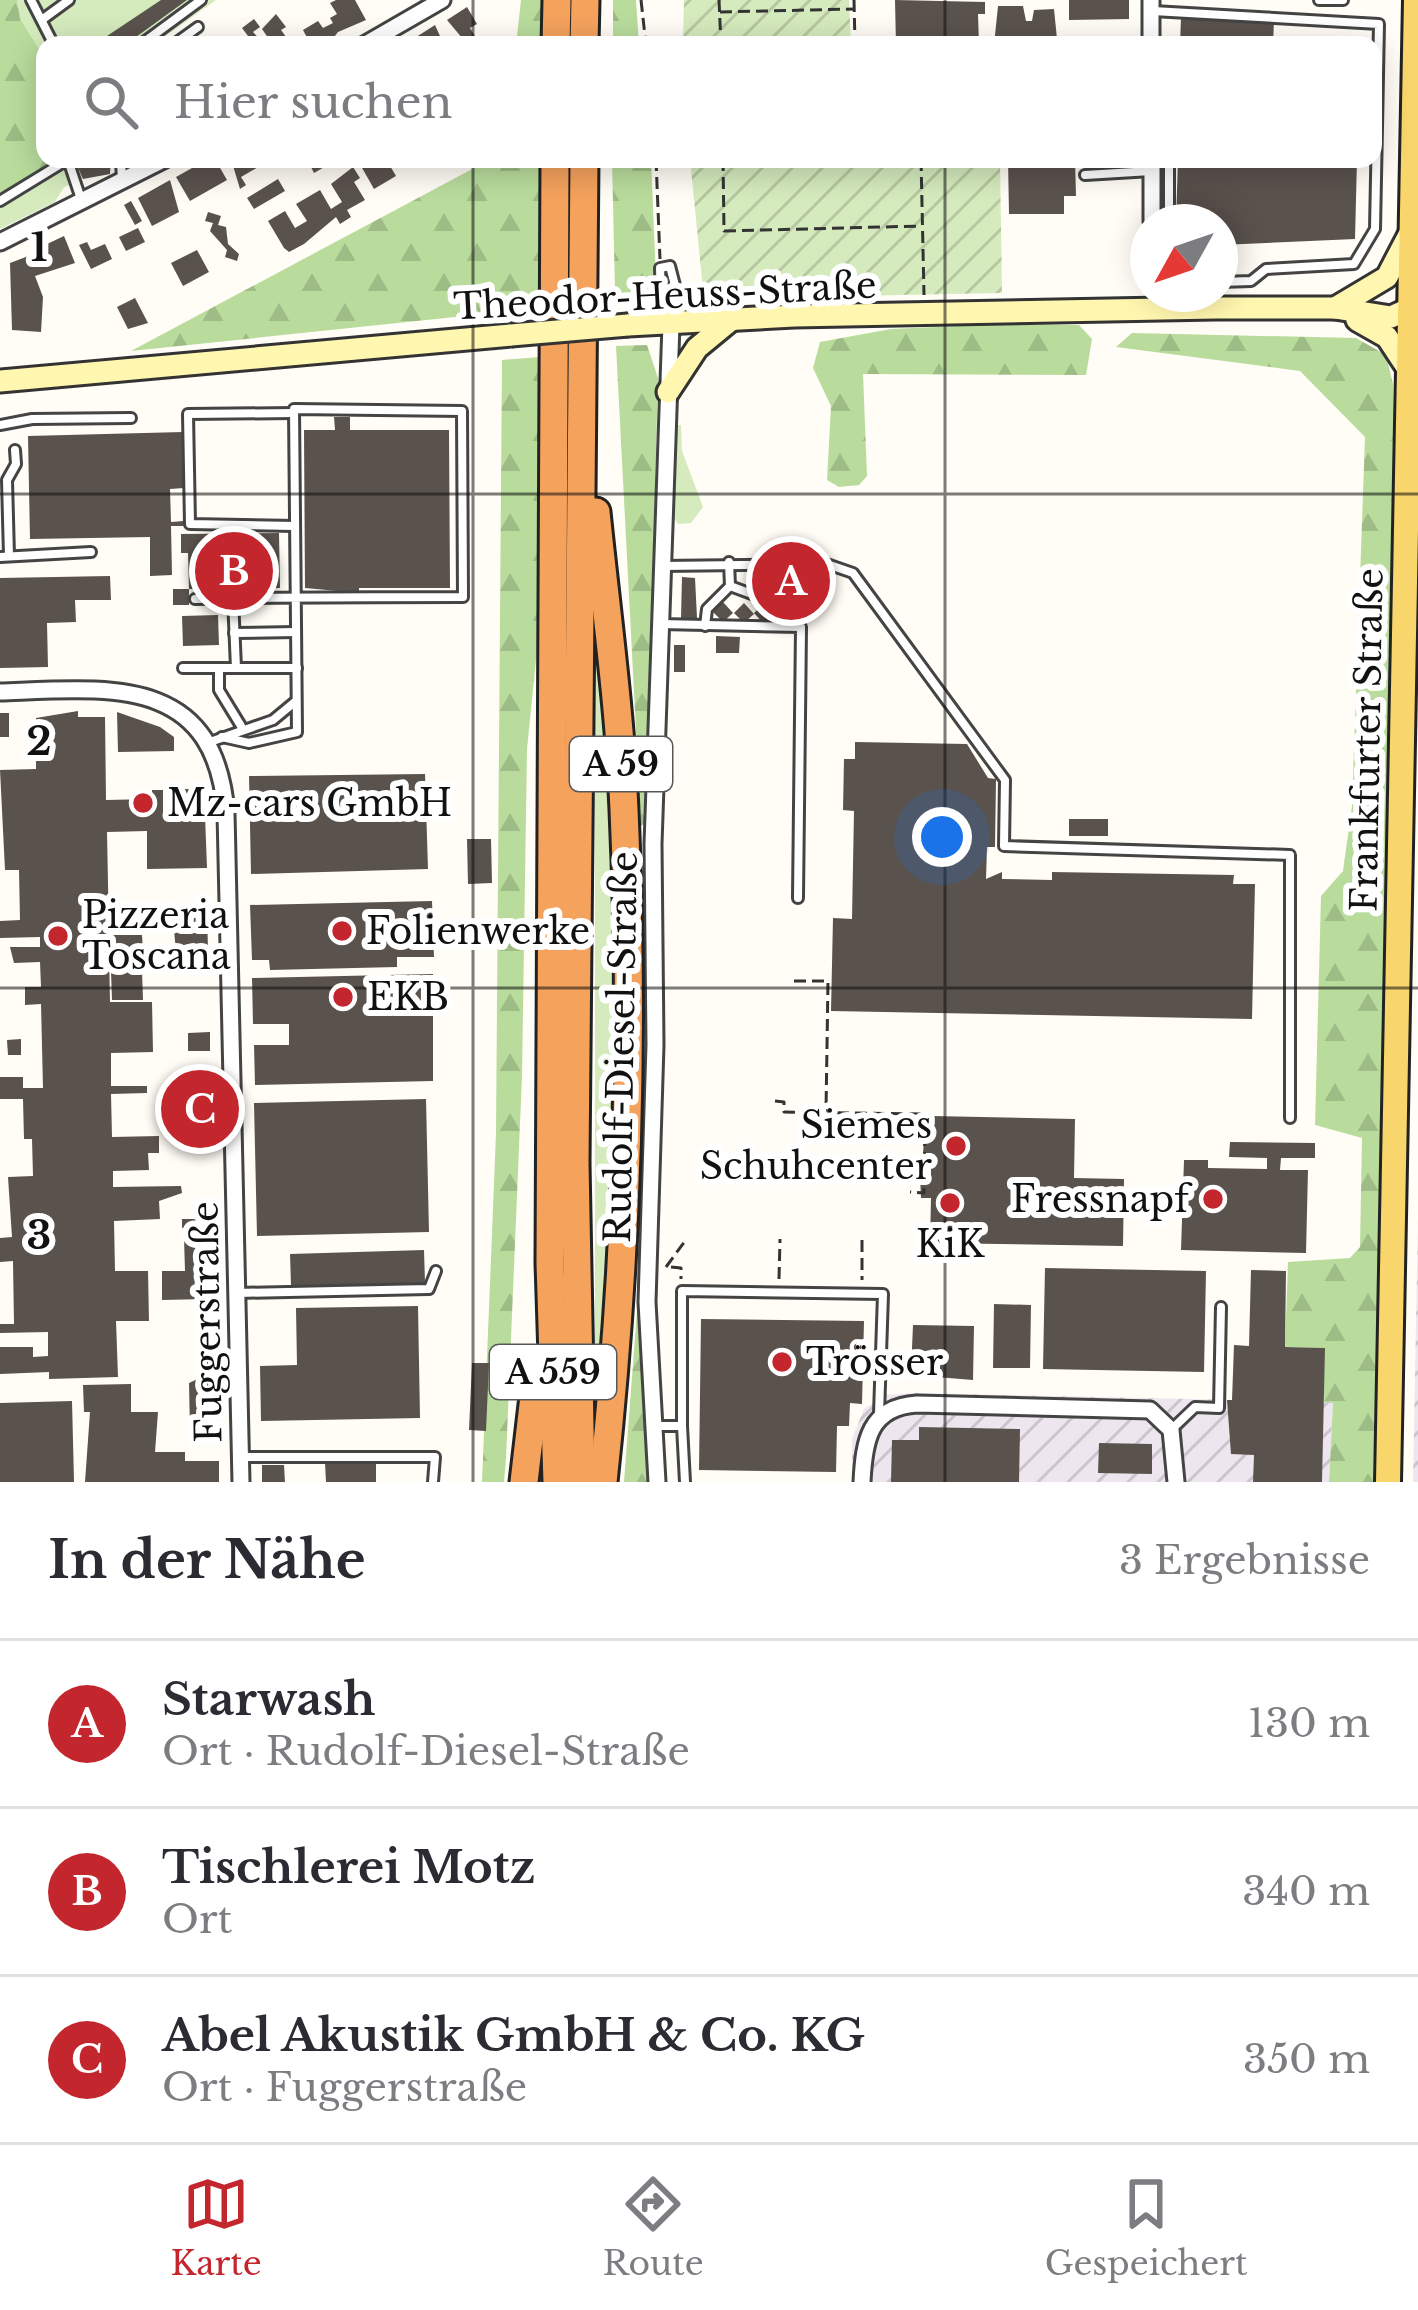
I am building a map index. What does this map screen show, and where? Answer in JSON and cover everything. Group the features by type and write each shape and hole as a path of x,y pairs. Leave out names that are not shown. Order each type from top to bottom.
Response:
{"highway":[{"path":"556,0 556,36"},
{"path":"584,0 584,36"},
{"name":"A 59","path":"524,1482 550,1263 555,168"},
{"name":"A 59","path":"584,168 582,364 624,808 627,1028 617,1338 604,1482"},
{"name":"A 559","path":"581,1482 575,1163 582,364"},
{"name":"A 559","path":"550,1263 557,1482"}],"main road":[{"name":"Frankfurter Straße","path":"1388,1482 1415,369 1416,0"},
{"path":"1415,236 1387,277 1346,304 1388,337 1415,369"},
{"name":"Theodor-Heuss-Straße","path":"0,382 628,326 1130,303"},
{"name":"Theodor-Heuss-Straße","path":"1238,307 1346,304 1391,317 1416,307"},
{"path":"668,392 697,348 730,320"}],"street":[{"path":"380,36 442,0"},
{"path":"1151,5 1151,36"},
{"path":"0,242 149,168"},
{"path":"1152,168 1152,204"},
{"name":"Rudolf-Diesel-Straße","path":"658,1482 647,1302 658,624 671,324"},
{"path":"0,692 137,694 182,712 216,740"},
{"name":"Fuggerstraße","path":"216,740 226,813 241,1482"},
{"path":"862,1482 866,1439 879,1417 917,1404 1150,1410 1171,1430 1176,1482"}],"lane":[{"path":"31,0 50,36"},
{"path":"43,19 69,0"},
{"path":"152,36 201,0"},
{"path":"1319,0 1343,0"},
{"path":"1151,5 1379,25 1379,36"},
{"path":"186,36 198,27"},
{"path":"0,201 55,168"},
{"path":"71,168 82,202"},
{"path":"121,168 122,183"},
{"path":"1084,175 1132,168"},
{"path":"1169,168 1169,204"},
{"path":"1238,281 1250,281 1266,269 1354,264 1367,250 1375,229 1376,168"},
{"path":"660,268 675,271 678,297 671,324 661,298 660,268"},
{"path":"194,599 464,597 462,411 188,414 190,524 295,526"},
{"path":"216,740 285,740 297,732 294,413"},
{"path":"0,425 131,418"},
{"path":"15,449 16,464 7,480 5,556 91,552"},
{"path":"705,626 706,609 730,586 729,562"},
{"path":"661,566 826,564 865,583 1005,780 1004,846 1290,855 1290,1118"},
{"path":"730,586 801,612"},
{"path":"233,598 236,668"},
{"path":"658,624 801,627 798,898"},
{"path":"234,633 296,632"},
{"path":"182,668 296,668"},
{"path":"218,668 219,690 242,727"},
{"path":"216,740 273,719 297,700"},
{"path":"237,1293 429,1289 436,1271"},
{"path":"686,1482 682,1291 883,1294 879,1417"},
{"path":"1171,1430 1196,1407 1219,1408 1221,1306"},
{"path":"654,1426 682,1426"},
{"path":"241,1457 435,1457 433,1482"}],"path":[{"path":"641,0 645,36"},
{"path":"719,0 721,36"},
{"path":"854,0 856,36"},
{"path":"720,12 854,9"},
{"path":"656,168 660,268"},
{"path":"723,168 724,231 922,226"},
{"path":"921,168 925,315"},
{"path":"794,981 828,981 826,1113"},
{"path":"775,1101 784,1102 784,1112 925,1114 924,1192 910,1192"},
{"path":"779,1293 780,1239"},
{"path":"862,1240 862,1294"},
{"path":"670,1266 668,1260 685,1241"},
{"path":"658,1269 681,1268 682,1291"}],"shaded area":[{"path":"1418,1217 1418,1482 1413,1482"},
{"path":"885,1395 1333,1402 1329,1482 852,1482 852,1439 864,1409"}],"green space":[{"path":"0,0 216,0 166,36 36,36 36,168 78,168 83,179 64,187 55,202 0,229"},
{"path":"0,0 17,0 20,19 36,45 36,168 41,168 0,194"},
{"path":"521,0 543,0 543,36 517,36"},
{"path":"613,0 636,0 638,36 613,36"},
{"path":"684,0 849,0 851,36 683,36"},
{"path":"474,168 542,168 541,308 131,351"},
{"path":"612,168 651,168 656,280 637,303 617,306"},
{"path":"691,168 1000,168 1002,293 704,299"},
{"path":"1079,325 1092,339 1086,375 863,374 867,476 859,485 839,487 827,480 831,406 813,368 820,342 891,329"},
{"path":"1132,333 1356,338 1386,355 1393,384 1397,585 1373,1482 1329,1482 1333,1403 1324,1402 1324,1348 1285,1347 1288,1262 1350,1258 1360,1247 1362,1138 1315,1125 1321,896 1343,871 1352,806 1365,437 1300,371 1116,347"},
{"path":"647,345 658,378 646,822 641,826 616,346"},
{"path":"540,357 538,640 527,749 522,1076 506,1458 504,1482 482,1482 496,1133 502,360"},
{"path":"677,425 681,425 682,451 703,507 691,523 678,524 673,517"},
{"path":"595,646 600,646 608,817 612,1073 607,1329 601,1328 595,1384"},
{"path":"638,1298 649,1482 624,1482"}],"building":[{"path":"161,0 187,0 137,36 107,36"},
{"path":"355,0 366,20 335,36 306,36 303,30 318,21 323,28 333,23 330,18 337,14 330,3"},
{"path":"895,0 985,2 985,14 978,14 979,36 896,36"},
{"path":"1069,0 1129,0 1129,19 1069,20"},
{"path":"998,6 1023,6 1026,21 1032,21 1034,10 1054,9 1057,36 995,36"},
{"path":"467,7 477,24 470,28 475,36 460,36 447,20"},
{"path":"276,14 286,27 281,30 285,36 267,36 262,29"},
{"path":"1181,18 1274,20 1273,36 1180,36"},
{"path":"254,19 260,27 253,32 257,36 248,36 242,28"},
{"path":"435,25 440,36 418,36"},
{"path":"78,168 110,168 110,174 83,179"},
{"path":"192,168 220,168 227,180 190,201 176,177"},
{"path":"234,168 256,168 241,177 246,185 240,189"},
{"path":"354,168 360,178 354,182 365,200 347,210 351,217 340,224 336,217 289,252 268,221 285,211 295,228 307,221 296,204 320,190 331,209 342,202 331,184"},
{"path":"362,168 391,168 396,176 374,189"},
{"path":"1008,168 1075,168 1076,196 1064,196 1064,214 1009,214"},
{"path":"1178,168 1357,168 1355,239 1238,244 1238,204 1177,204"},
{"path":"278,179 285,191 254,209 247,198"},
{"path":"170,180 179,212 152,226 138,198"},
{"path":"131,201 142,221 135,225 124,205"},
{"path":"208,212 221,216 218,225 226,227 228,244 239,254 237,261 225,257 227,250 210,231 213,223 205,221"},
{"path":"138,228 145,242 126,251 119,237"},
{"path":"64,236 75,263 35,276 43,297 41,332 12,330 10,263 47,249 45,245"},
{"path":"87,242 91,250 105,244 112,259 91,269 79,245"},
{"path":"197,250 209,272 183,286 171,263"},
{"path":"135,298 148,323 128,329 117,307"},
{"path":"334,417 350,417 350,430 449,430 450,588 359,588 359,593 305,588 304,430 335,430"},
{"path":"183,432 184,488 170,489 171,522 184,521 184,526 171,526 172,575 150,576 150,537 30,539 28,436"},
{"path":"279,533 280,588 217,589 213,594 213,589 189,589 188,553 181,553 181,534"},
{"path":"747,574 834,576 834,589 807,594 807,589 747,587"},
{"path":"110,576 111,600 75,600 76,622 47,623 48,667 0,668 0,578"},
{"path":"682,577 695,578 697,618 681,618"},
{"path":"173,589 189,589 189,605 173,605"},
{"path":"767,601 778,612 765,625 754,613"},
{"path":"723,602 733,613 723,622 713,612"},
{"path":"744,603 754,614 744,623 734,613"},
{"path":"218,615 219,645 183,646 182,616"},
{"path":"716,636 740,637 739,653 716,653"},
{"path":"674,645 685,645 685,672 674,672"},
{"path":"78,711 78,717 105,717 106,800 152,799 152,790 163,790 163,817 177,816 177,789 204,789 207,868 147,869 147,831 107,832 109,935 142,935 143,951 109,952 110,1002 152,1002 153,1052 111,1053 111,1086 147,1086 147,1093 111,1094 112,1137 159,1136 159,1153 148,1153 149,1170 113,1171 113,1187 181,1186 182,1193 159,1201 160,1219 114,1221 115,1271 148,1271 149,1321 116,1321 118,1377 49,1379 49,1372 0,1374 0,1347 33,1347 33,1357 48,1356 48,1332 0,1333 0,1324 14,1324 13,1261 0,1262 0,1238 12,1237 8,1177 33,1176 32,1139 24,1139 23,1099 0,1099 0,1077 23,1077 23,1088 43,1088 41,1004 25,1005 25,987 41,987 40,962 14,963 10,947 40,947 40,937 0,938 0,921 20,920 19,870 5,870 0,770 36,769 36,718"},
{"path":"117,712 160,727 174,737 174,751 118,752"},
{"path":"0,713 9,713 9,737 0,737"},
{"path":"855,742 967,744 988,778 996,779 995,847 987,847 986,879 1002,872 1002,879 1052,880 1052,872 1234,875 1233,884 1255,884 1252,1019 831,1011 833,918 852,919 854,811 843,810 844,759 855,759"},
{"path":"425,774 428,869 251,874 249,776"},
{"path":"1069,819 1108,819 1108,836 1069,836"},
{"path":"467,839 491,839 492,883 468,884"},
{"name":"Folienwerke","path":"432,901 434,957 397,957 397,967 270,970 269,960 252,960 250,905"},
{"path":"207,909 208,951 176,951 172,910"},
{"path":"142,970 143,1000 112,1000 111,971"},
{"path":"433,974 433,1081 255,1085 254,1045 289,1045 289,1024 253,1024 252,978"},
{"path":"210,1032 210,1051 188,1051 188,1033"},
{"path":"21,1039 21,1055 8,1055 7,1040"},
{"path":"187,1084 211,1084 212,1116 188,1117"},
{"path":"426,1099 429,1232 257,1236 254,1103"},
{"path":"932,1116 1075,1119 1074,1178 1124,1179 1123,1246 930,1243 931,1198 921,1198 920,1175 931,1175 931,1153 923,1153 924,1140 932,1140"},
{"path":"1230,1142 1315,1143 1315,1158 1281,1158 1280,1170 1308,1170 1306,1253 1181,1250 1184,1160 1208,1160 1208,1168 1267,1169 1267,1158 1229,1157"},
{"path":"182,1219 214,1219 214,1226 182,1228"},
{"path":"184,1238 214,1238 215,1269 205,1269 206,1299 162,1300 162,1271 185,1271"},
{"path":"424,1250 425,1283 291,1286 290,1254"},
{"path":"1045,1268 1206,1271 1204,1372 1043,1369"},
{"path":"1251,1270 1286,1271 1285,1347 1325,1348 1322,1482 1253,1482 1254,1455 1231,1454 1227,1400 1232,1400 1234,1345 1249,1346"},
{"path":"994,1304 1031,1305 1030,1368 993,1368"},
{"path":"418,1306 420,1418 261,1421 260,1366 297,1365 296,1308"},
{"name":"Trösser","path":"701,1319 864,1321 862,1404 850,1403 849,1426 837,1426 836,1472 699,1470"},
{"path":"913,1325 974,1326 973,1380 936,1377 936,1371 933,1378 925,1378 925,1371 911,1371"},
{"path":"204,1360 217,1360 216,1431 190,1432 189,1383 204,1376"},
{"path":"472,1363 489,1363 486,1431 469,1430"},
{"path":"131,1384 131,1412 158,1412 155,1452 185,1452 185,1461 219,1461 219,1482 85,1482 90,1412 84,1412 83,1385"},
{"path":"72,1401 74,1482 0,1482 0,1403"},
{"path":"919,1427 1020,1429 1019,1482 891,1482 892,1440 919,1440"},
{"path":"1099,1443 1152,1444 1152,1474 1098,1473"},
{"path":"376,1462 376,1482 326,1482 325,1463"},
{"path":"262,1465 284,1465 285,1482 262,1482"}],"place":[{"name":"Tischlerei Motz","path":"234,571"},
{"name":"Starwash","path":"791,581"},
{"name":"Mz-cars GmbH","path":"143,803"},
{"name":"Folienwerke","path":"342,931"},
{"name":"Pizzeria Toscana","path":"58,936"},
{"name":"EKB","path":"343,997"},
{"name":"Abel Akustik GmbH & Co. KG","path":"200,1109"},
{"name":"Siemes Schuhcenter","path":"956,1146"},
{"name":"Fressnapf","path":"1213,1199"},
{"name":"KiK","path":"950,1203"},
{"name":"Trösser","path":"782,1362"}]}
